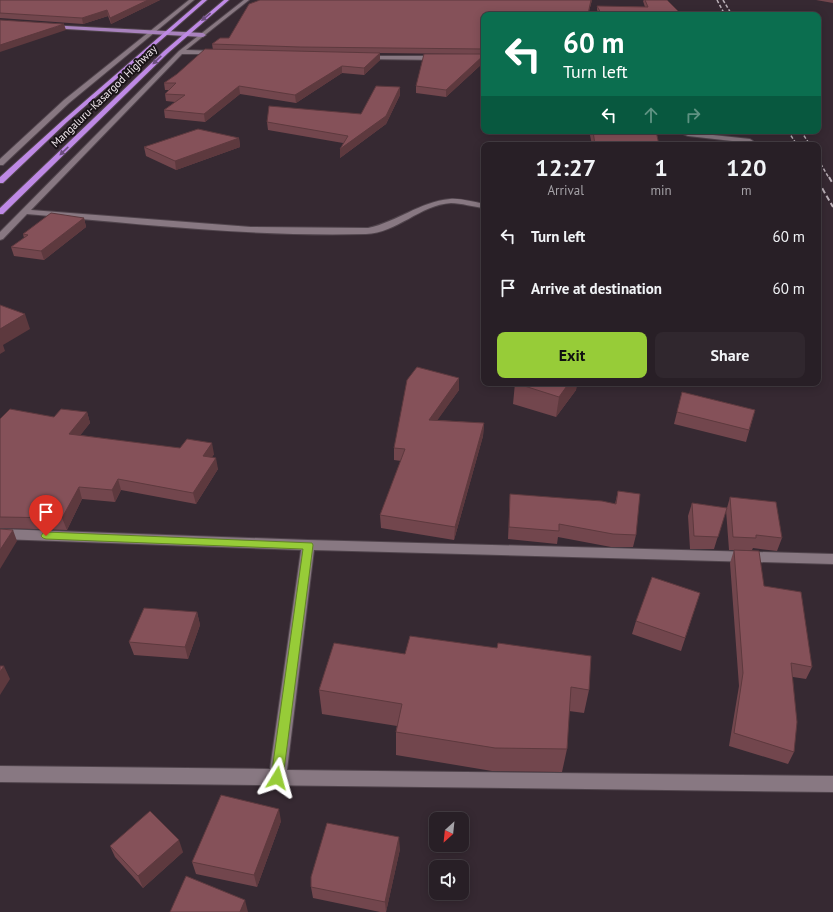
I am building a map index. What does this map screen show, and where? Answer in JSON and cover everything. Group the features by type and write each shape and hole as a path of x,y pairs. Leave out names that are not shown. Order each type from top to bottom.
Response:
{"highway":[{"name":"Mangaluru-Kasargod Highway","path":"0,181 65,121 205,0"},
{"name":"Mangaluru-Kasargod Highway","path":"0,212 186,34 227,0"}],"main road":[{"path":"39,25 202,35"}],"street":[{"path":"0,163 25,138 78,91 192,0"},
{"path":"0,238 182,52 247,0"},
{"path":"182,52 221,54"},
{"path":"354,57 446,58"},
{"path":"688,134 750,140"},
{"path":"26,212 251,230 368,231 386,227 422,208 451,201 481,206"},
{"path":"0,534 308,545 833,559"},
{"path":"277,778 308,545"},
{"path":"0,774 833,784"}],"building":[{"path":"0,0 148,0 110,18 107,10 82,18 0,13"},
{"path":"260,0 591,0 588,12 481,12 481,49 300,47 212,44 220,38 229,38 249,4"},
{"path":"645,0 667,0 679,12 600,12 597,6 648,7"},
{"path":"0,20 64,24 0,45"},
{"path":"205,49 380,53 364,68 342,66 295,95 239,86 204,114 164,110 185,95 165,94 176,83 164,83 177,74"},
{"path":"424,54 481,54 481,58 446,90 416,86"},
{"path":"376,86 400,87 386,116 340,149 348,136 267,122 269,106 361,114"},
{"path":"198,129 239,138 175,161 144,147"},
{"path":"593,134 657,134 658,142 595,142"},
{"path":"51,213 84,218 41,251 11,247 28,235 23,234"},
{"path":"0,305 25,314 0,329"},
{"path":"417,367 459,378 429,420 484,423 455,527 380,515 405,449 394,448 407,380"},
{"path":"524,386 567,386 559,397"},
{"path":"682,392 755,410 749,430 677,412"},
{"path":"10,409 54,417 61,409 87,412 69,434 180,448 187,439 212,443 203,456 216,458 193,493 118,479 112,490 79,487 62,518 0,517 0,419"},
{"path":"618,491 640,494 636,535 613,534 559,524 559,531 509,527 510,494 602,501 616,504"},
{"path":"730,497 776,502 782,538 756,535 756,538 733,537"},
{"path":"692,503 727,508 718,537 694,536"},
{"path":"0,529 13,530 0,550"},
{"path":"734,550 759,551 764,586 801,592 812,667 791,663 797,722 794,752 734,733 743,673"},
{"path":"652,577 700,593 685,638 636,621"},
{"path":"144,608 197,612 185,647 129,642"},
{"path":"410,636 497,648 498,643 591,656 589,690 571,687 567,749 495,748 396,732 402,704 319,690 334,643 405,654"},
{"path":"0,666 4,666 0,672"},
{"path":"221,795 279,809 254,875 192,862"},
{"path":"150,811 179,840 138,876 110,846"},
{"path":"327,823 399,837 385,902 311,887 311,877"},
{"path":"186,876 245,900 240,912 170,912"}],"railway":[{"path":"717,0 723,12"},
{"path":"723,0 730,12"},
{"path":"790,134 795,142"},
{"path":"803,134 808,142"},
{"path":"821,164 829,178"},
{"path":"829,177 833,184"},
{"path":"821,186 833,207"}],"route":[{"path":"46,536 308,545 277,778"}]}
